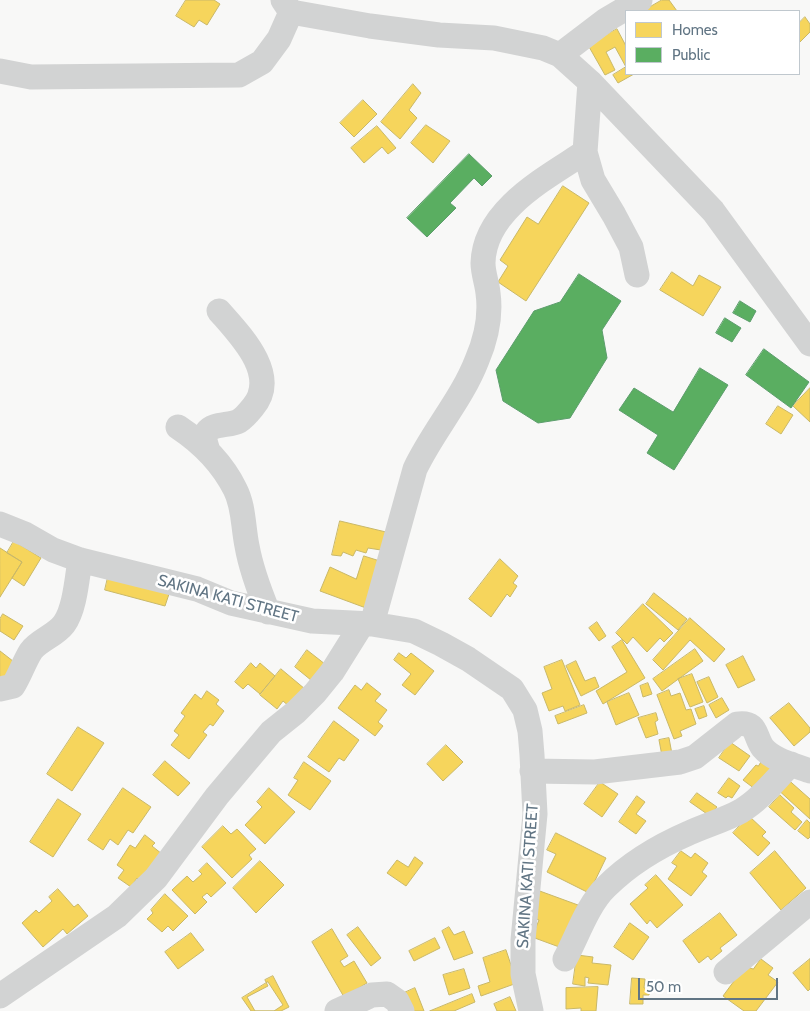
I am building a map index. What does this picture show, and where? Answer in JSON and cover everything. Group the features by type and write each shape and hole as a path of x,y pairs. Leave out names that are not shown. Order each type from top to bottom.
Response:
{"street":[{"path":"560,55 606,20 640,0"},
{"path":"0,71 31,77 240,75 262,62 279,39 287,6 361,24 429,34 494,38 543,48 560,55 590,82 713,211 810,344"},
{"path":"590,82 584,152 593,180 630,246 637,275"},
{"path":"0,996 117,916 133,902 156,878 217,796 271,732 296,712 332,672 367,624 415,469 424,449 452,407 477,361 487,330 488,294 483,263 487,240 500,219 521,195 584,152"},
{"path":"208,451 205,441 208,432 214,427 240,420 259,400 262,386 262,375 257,361 219,311"},
{"path":"178,428 193,437 208,451 222,468 238,494 246,546 268,612"},
{"name":"SAKINA KATI STREET","path":"0,524 26,534 53,550 80,560 197,589 231,603 312,621 367,624 414,631 468,659 512,689 525,710 530,731 535,814 523,940 523,974 531,1011"},
{"path":"0,689 13,686 30,652 64,624 71,608 80,560"},
{"path":"532,771 595,772 680,762 695,757 736,724 742,723 752,727 763,748 773,756 800,767"},
{"path":"565,959 592,904 606,887 630,866 688,833 741,811 800,767"},
{"path":"726,972 810,902"},
{"path":"337,1011 372,995 387,994 402,1011"}],"building: Homes":[{"path":"186,0 214,0 220,4 207,25 199,20 194,27 176,16"},
{"path":"662,0 669,0 676,10 645,10"},
{"path":"805,17 810,24 810,32 800,42 800,22"},
{"path":"617,29 625,44 625,65 615,47 606,52 615,70 605,75 588,45"},
{"path":"625,68 625,75 632,75 618,83 613,75"},
{"path":"413,84 421,93 409,110 417,118 400,139 381,122"},
{"path":"363,100 377,114 354,137 340,123"},
{"path":"426,125 450,141 433,163 411,143"},
{"path":"377,126 396,148 388,154 382,147 364,163 351,148"},
{"path":"563,186 589,203 526,301 498,282 508,266 500,260 527,217 538,224"},
{"path":"672,272 693,286 699,275 721,287 703,316 660,290"},
{"path":"810,388 810,422 793,406"},
{"path":"778,406 793,415 781,434 766,424"},
{"path":"340,521 386,532 381,550 368,548 366,553 356,550 353,556 343,552 341,556 332,555"},
{"path":"14,541 41,558 24,586 12,578 22,562 7,553"},
{"path":"0,548 22,562 0,597"},
{"path":"364,556 383,562 366,608 320,591 330,567 356,579"},
{"path":"500,559 518,576 513,583 517,586 510,597 507,594 491,617 469,599"},
{"path":"109,573 170,591 165,606 105,590"},
{"path":"654,593 687,619 678,630 646,604"},
{"path":"643,604 673,633 664,642 660,638 647,652 633,637 627,644 616,633"},
{"path":"3,614 23,626 14,640 0,631 0,619"},
{"path":"690,618 725,649 714,662 690,640 663,670 653,660"},
{"path":"597,622 606,636 599,641 589,628"},
{"path":"622,640 645,678 603,704 596,691 627,672 612,647"},
{"path":"695,649 703,661 662,691 653,679"},
{"path":"307,650 330,668 317,685 295,667"},
{"path":"0,651 18,665 0,686"},
{"path":"399,653 406,658 411,653 434,671 415,695 402,685 411,674 394,660"},
{"path":"743,656 755,680 738,688 726,665"},
{"path":"562,660 580,705 565,711 563,706 549,711 542,693 552,689 544,667"},
{"path":"576,661 585,681 595,677 599,687 581,696 566,666"},
{"path":"251,663 256,668 260,663 275,676 260,694 248,684 243,689 235,682"},
{"path":"281,669 305,689 290,707 283,701 277,709 260,695"},
{"path":"692,674 703,702 690,707 678,679"},
{"path":"709,677 718,697 707,703 697,682"},
{"path":"367,683 381,694 375,701 387,710 378,722 383,726 375,736 338,708 355,685 361,690"},
{"path":"648,683 652,694 643,697 640,686"},
{"path":"669,690 671,696 680,693 686,710 691,709 696,724 680,731 682,736 674,739 657,695"},
{"path":"207,691 219,700 216,704 224,711 213,726 210,724 203,732 207,735 189,759 171,745 179,735 174,731 185,716 181,713 195,694 201,699"},
{"path":"629,693 639,715 616,725 607,702"},
{"path":"722,698 729,710 716,718 709,705"},
{"path":"789,703 810,728 810,732 794,746 770,718"},
{"path":"584,705 587,713 558,724 555,716"},
{"path":"704,706 707,716 699,719 695,709"},
{"path":"656,713 658,720 655,722 658,734 646,738 638,718"},
{"path":"334,721 359,740 344,761 339,758 329,772 308,757"},
{"path":"78,727 104,743 72,791 47,774"},
{"path":"669,738 672,754 662,756 659,740"},
{"path":"730,742 750,756 739,771 719,758"},
{"path":"446,745 463,762 443,781 427,764"},
{"path":"165,761 190,783 178,796 153,775"},
{"path":"762,761 775,764 755,789 743,780"},
{"path":"304,762 331,781 310,810 288,795 298,780 294,778"},
{"path":"784,776 810,799 810,819 775,787"},
{"path":"729,778 740,786 732,798 728,796 726,798 718,793"},
{"path":"600,782 618,794 602,817 584,804"},
{"path":"123,788 151,807 133,833 128,830 118,845 110,839 103,850 88,840"},
{"path":"269,788 295,812 265,844 245,825 262,807 257,802"},
{"path":"697,793 717,807 710,816 690,802"},
{"path":"780,795 794,808 791,812 802,822 795,830 769,807"},
{"path":"637,796 645,802 636,814 646,821 636,834 619,822"},
{"path":"58,799 81,814 53,857 30,842"},
{"path":"749,816 766,832 762,836 770,843 758,856 733,833"},
{"path":"807,820 810,823 810,837 808,839 798,831"},
{"path":"223,826 231,834 237,829 256,849 249,855 252,859 232,878 202,847"},
{"path":"556,833 606,858 589,893 547,872 556,854 547,850"},
{"path":"145,835 155,843 152,846 162,854 140,881 137,878 131,887 118,878 124,870 117,865 130,845 135,848"},
{"path":"681,851 691,858 695,853 708,863 702,872 707,876 691,896 668,879 677,866 672,863"},
{"path":"775,851 806,888 781,910 750,873"},
{"path":"415,857 423,863 406,886 387,873 397,860 408,867"},
{"path":"260,861 284,885 256,913 233,888"},
{"path":"207,863 226,883 211,897 207,893 202,897 207,902 195,914 172,890 187,876 193,882 202,874 199,871"},
{"path":"656,875 683,905 657,928 650,920 647,924 630,904 648,888 645,885"},
{"path":"58,889 74,907 78,904 88,916 67,934 63,929 43,947 22,923 36,910 39,913 52,901 49,897"},
{"path":"537,890 578,905 562,948 532,937 539,920 528,916"},
{"path":"165,894 188,916 173,931 168,926 162,932 147,919 153,913 151,910"},
{"path":"720,913 737,935 720,948 722,951 711,960 708,956 699,963 683,941"},
{"path":"630,923 649,937 633,960 614,947"},
{"path":"358,927 381,958 371,966 347,935"},
{"path":"449,927 454,935 464,931 473,953 454,960 442,931"},
{"path":"332,929 348,956 340,961 344,967 354,961 367,983 344,997 312,942"},
{"path":"191,933 204,950 178,969 165,952"},
{"path":"435,938 440,948 414,961 409,951"},
{"path":"506,950 517,983 481,996 478,986 490,982 483,958"},
{"path":"577,955 593,957 592,963 611,965 608,985 588,983 589,978 585,977 585,986 573,984"},
{"path":"761,959 773,968 768,975 778,982 756,1011 744,1011 723,996 745,966 753,969"},
{"path":"810,959 810,989 808,991 793,973"},
{"path":"464,969 470,988 449,995 443,975"},
{"path":"273,976 289,1007 281,1011 255,1011 247,997 268,986 265,980"},
{"path":"632,978 645,979 644,988 650,988 649,995 643,995 643,1004 630,1004"},
{"path":"268,982 283,1005 274,1011 251,1011 242,998"},
{"path":"598,987 596,1011 581,1011 581,1008 566,1009 566,988"},
{"path":"415,988 424,1011 412,1011 404,993"},
{"path":"472,994 475,1002 454,1011 430,1011"},
{"path":"510,997 516,1011 497,1011 494,1004"}],"building: Public":[{"path":"469,154 492,176 482,186 474,178 450,203 456,208 427,237 407,218"},
{"path":"579,274 621,301 602,330 607,358 570,418 538,423 503,401 496,370 534,311 560,302"},
{"path":"740,301 756,311 750,322 733,313"},
{"path":"725,318 741,328 732,342 716,333"},
{"path":"764,349 809,382 791,408 746,375"},
{"path":"700,368 728,385 674,470 647,453 658,435 619,410 634,388 673,412"}]}
